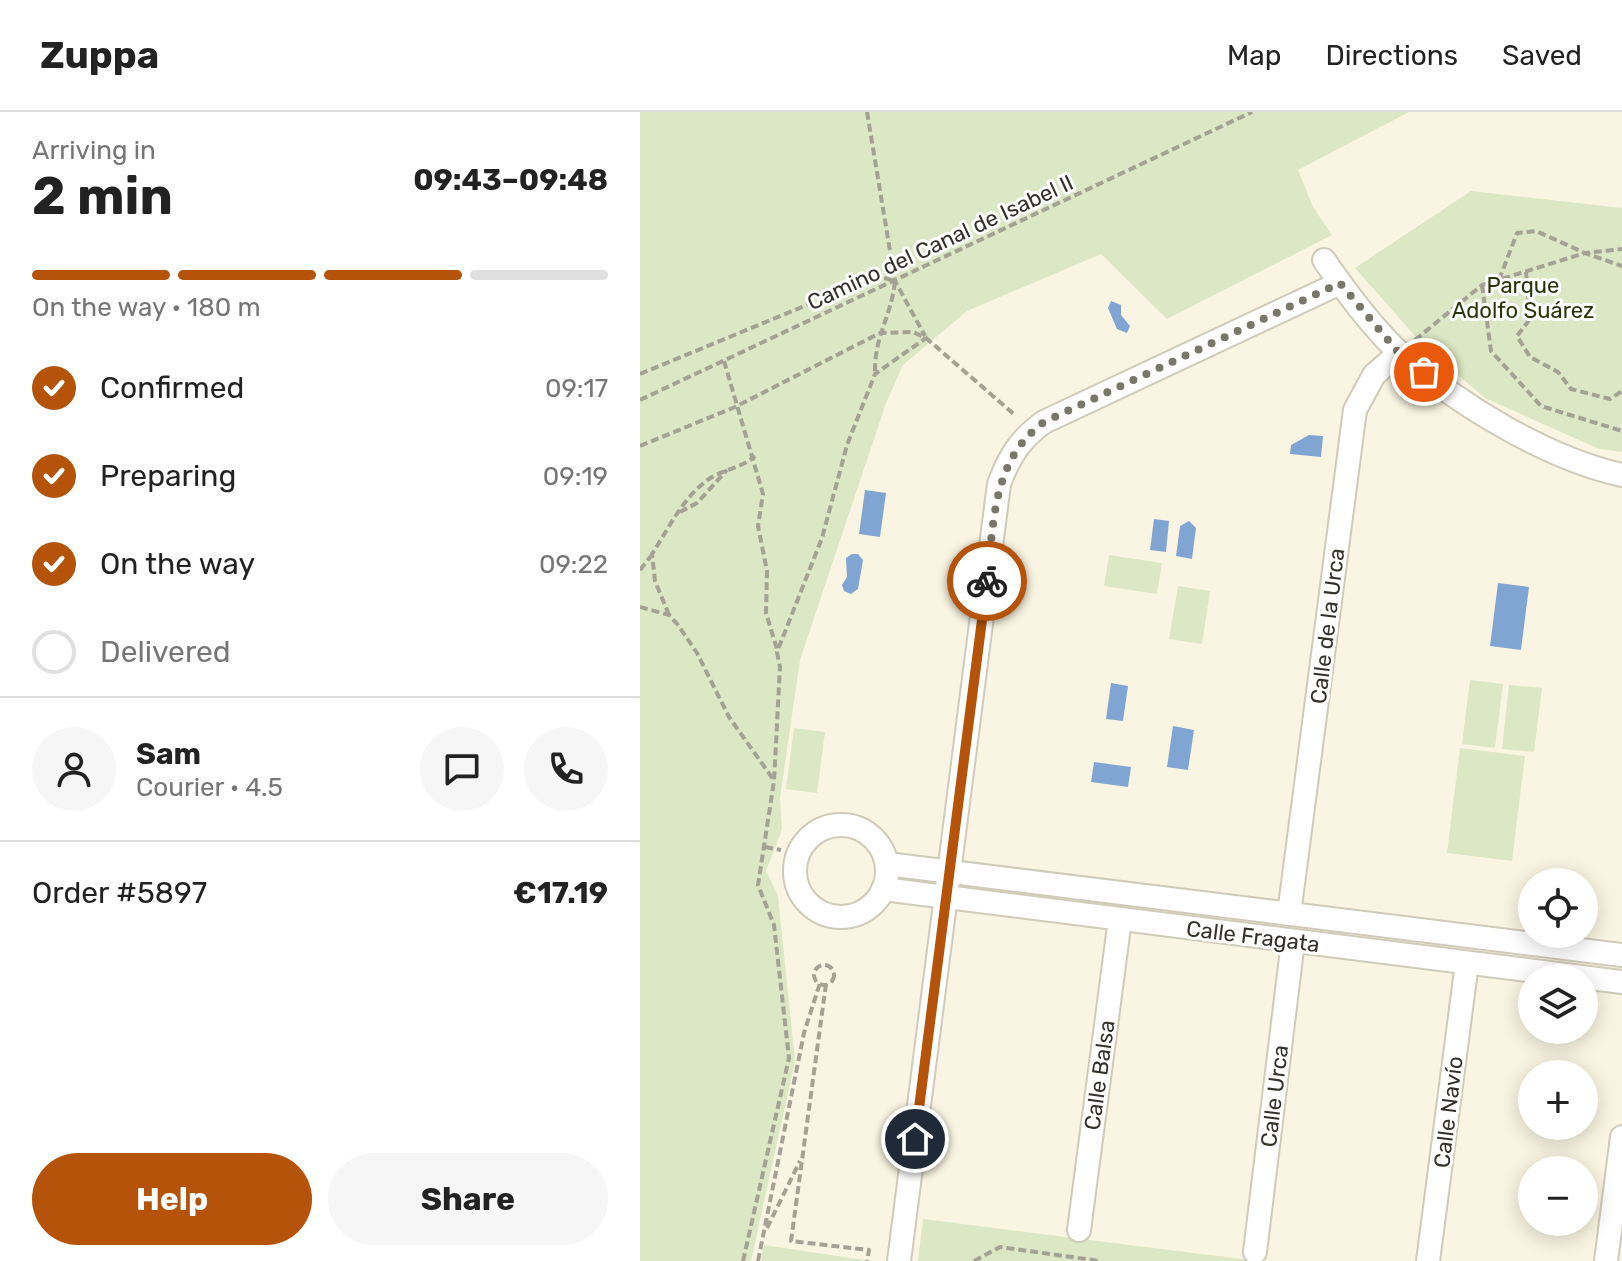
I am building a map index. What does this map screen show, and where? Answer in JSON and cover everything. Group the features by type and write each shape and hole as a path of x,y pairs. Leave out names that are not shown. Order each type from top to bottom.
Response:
{"street":[{"path":"1324,260 1399,353 1433,380 1503,424 1582,466 1622,475"},
{"path":"899,1261 999,484 1009,458 1026,435 1044,422 1340,283"},
{"name":"Calle de la Urca","path":"1289,914 1355,410 1374,375 1399,353"},
{"path":"845,824 873,837 887,864 883,889 873,904 859,913 842,917 824,914 810,905 799,891 795,874 797,856 816,832 845,824"},
{"name":"Calle Fragata","path":"887,864 1622,955"},
{"name":"Calle Fragata","path":"883,889 1622,982"},
{"name":"Calle Balsa","path":"1079,1230 1120,919"},
{"name":"Calle Urca","path":"1255,1252 1293,941"},
{"name":"Calle Navío","path":"1428,1261 1467,963"},
{"path":"1606,1261 1622,1137"}],"path":[{"path":"777,652 822,538 847,445 875,374 875,345 892,308 895,281 867,112"},
{"name":"Camino del Canal de Isabel II","path":"640,400 1252,112"},
{"path":"1499,280 1517,233 1536,231 1622,266"},
{"path":"1399,353 1482,285 1585,253 1622,249"},
{"path":"1526,272 1530,319 1517,336 1530,357 1558,372 1571,389 1610,399 1622,391"},
{"path":"640,374 877,276 895,281 926,338"},
{"path":"1482,285 1491,351 1541,406 1622,431"},
{"path":"640,446 735,407 880,333 913,332 926,338 1016,416"},
{"path":"875,374 926,338"},
{"path":"724,361 735,407 755,456 763,494 758,526 767,571 766,613 780,667 774,781 758,885 774,925 789,1058 743,1261"},
{"path":"640,570 694,491 727,470 747,464 755,456"},
{"path":"678,512 697,503 727,470"},
{"path":"652,554 655,581 669,615 697,653 736,727 774,781"},
{"path":"640,607 669,615"},
{"path":"765,847 781,850"},
{"path":"758,1261 804,1033 823,984 834,975 827,965 816,970 823,984 791,1241 869,1250 867,1261"},
{"path":"764,1234 803,1155"},
{"path":"974,1261 1000,1247 1100,1261"}],"green space":[{"path":"640,112 1409,112 1298,170 1313,207 1332,235 1167,319 1101,254 967,311 903,365 886,403 800,660 780,798 782,829 766,871 778,896 795,1061 751,1261 640,1261"},
{"name":"Parque Adolfo Suárez","path":"1471,191 1622,208 1622,452 1599,449 1485,398 1423,345 1355,268"},
{"path":"1109,555 1162,563 1157,594 1104,586"},
{"path":"1178,586 1210,591 1202,644 1169,639"},
{"path":"1470,680 1503,684 1495,748 1462,744"},
{"path":"1509,685 1542,688 1534,752 1502,749"},
{"path":"794,728 825,732 817,793 786,789"},
{"path":"1460,748 1525,756 1512,861 1447,853"},
{"path":"923,1219 1258,1261 918,1261"},
{"path":"764,1245 864,1260 864,1261 761,1261"}],"water":[{"path":"1111,301 1121,305 1121,315 1130,326 1127,333 1117,329 1108,308"},
{"path":"1309,435 1323,436 1321,457 1290,454 1291,445"},
{"path":"865,490 886,493 880,537 859,534"},
{"path":"1154,519 1169,521 1166,552 1150,550"},
{"path":"1189,521 1196,528 1192,559 1176,556 1180,526"},
{"path":"858,554 863,560 858,589 851,594 844,591 842,585 847,577 846,558"},
{"path":"1498,583 1529,587 1521,650 1490,646"},
{"path":"1111,683 1128,686 1123,721 1106,719"},
{"path":"1173,726 1194,730 1188,770 1167,767"},
{"path":"1094,762 1131,767 1128,787 1091,782"}],"way so far":[{"path":"987,581 999,484 1009,458 1026,435 1044,422 1340,283 1399,353 1424,372"}],"route":[{"path":"915,1139 987,581"}]}
